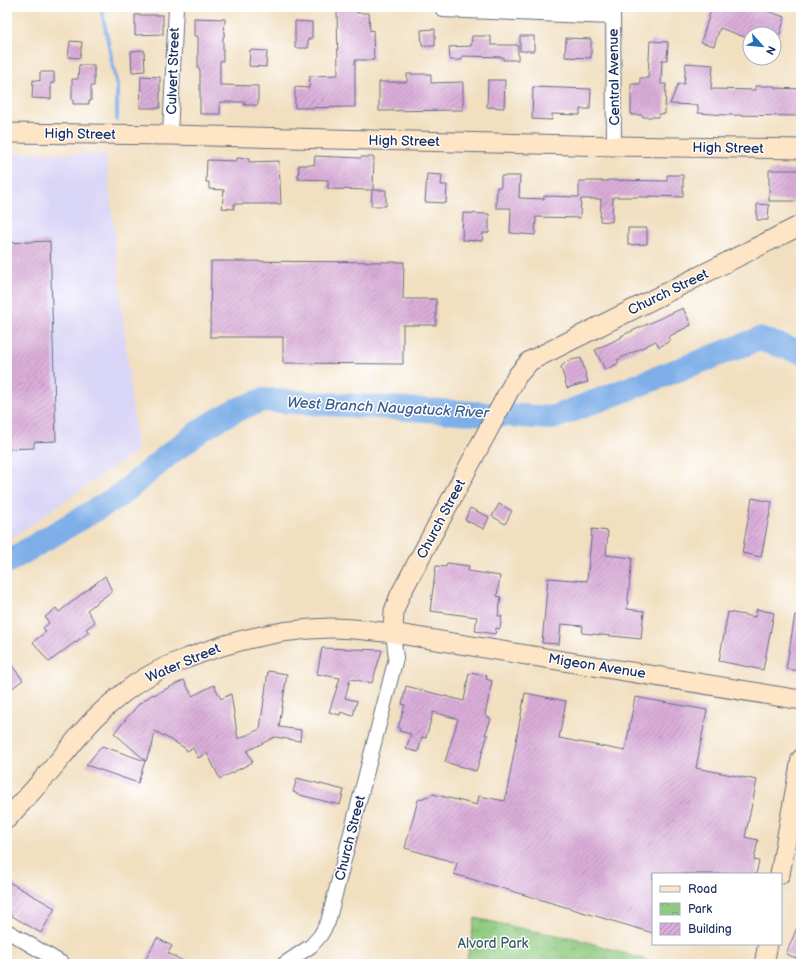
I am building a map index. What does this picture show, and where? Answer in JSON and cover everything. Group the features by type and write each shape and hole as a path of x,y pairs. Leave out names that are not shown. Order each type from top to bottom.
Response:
{"street":[{"name":"Culvert Street","path":"170,135 176,7"},
{"path":"443,7 443,10 613,12"},
{"name":"Central Avenue","path":"613,12 614,146"},
{"name":"High Street","path":"7,133 170,135 801,149"},
{"name":"Church Street","path":"284,964 311,946 320,936 328,922 396,658 393,633 394,611 400,595 517,376 530,361 801,225"},
{"name":"Water Street","path":"7,819 94,719 136,683 169,665 204,651 230,643 292,631 330,628 393,633"},
{"name":"Migeon Avenue","path":"393,633 801,700"},
{"path":"780,873 801,759"},
{"path":"7,931 63,964"},
{"path":"764,964 768,945"}],"shaded area":[{"path":"7,153 106,154 137,451 7,541"}],"green space":[{"name":"Alvord Park","path":"475,918 533,931 574,938 659,964 466,964"}],"building":[{"path":"337,7 357,7 357,13 369,13 370,31 373,30 374,60 355,60 355,107 295,108 295,87 309,88 310,76 338,75"},
{"path":"712,7 762,7 761,9 785,17 782,27 742,26 742,36 720,28 714,46 701,42"},
{"path":"135,15 163,15 163,34 135,35"},
{"path":"194,18 225,19 223,61 220,61 220,85 258,86 258,105 244,105 245,102 220,102 220,114 200,114 198,36 194,36"},
{"path":"295,21 312,22 312,39 308,39 308,48 295,48"},
{"path":"435,29 435,46 422,46 421,30"},
{"path":"472,36 491,36 491,45 518,45 518,60 503,60 503,57 462,56 462,60 450,60 449,47 471,46"},
{"path":"520,36 534,36 534,51 520,51"},
{"path":"566,38 591,39 591,58 565,57"},
{"path":"70,41 82,42 80,58 68,57"},
{"path":"650,41 668,42 667,60 662,60 661,84 666,84 665,114 659,114 658,117 631,115 631,84 640,84 640,78 648,78"},
{"path":"144,50 145,71 132,72 131,51"},
{"path":"250,50 267,51 266,67 249,66"},
{"path":"686,63 713,65 711,89 755,90 755,86 775,86 775,88 801,89 801,116 698,113 698,105 670,104 678,84 684,84"},
{"path":"79,65 94,65 94,86 91,86 91,101 89,101 89,104 73,104 72,79 78,79"},
{"path":"40,72 54,72 54,83 51,83 51,99 32,98 33,80 40,81"},
{"path":"407,74 431,74 431,83 463,82 463,110 379,111 379,82 407,82"},
{"path":"141,76 160,77 160,108 140,108"},
{"path":"488,80 505,80 504,108 487,107"},
{"path":"533,87 591,89 590,109 580,109 580,115 552,114 552,120 532,119"},
{"path":"315,156 361,158 374,157 373,190 386,190 386,206 371,206 372,190 328,189 328,180 298,179 299,165 314,165"},
{"path":"237,158 249,159 249,162 279,161 281,204 234,204 234,209 222,208 224,190 209,189 209,182 206,182 207,160 237,161"},
{"path":"769,170 801,170 801,201 769,201"},
{"path":"427,174 442,175 441,185 447,185 446,203 425,202"},
{"path":"667,175 683,175 683,197 613,197 612,222 600,221 601,199 581,199 580,218 536,217 535,235 510,233 511,208 496,208 497,187 501,187 501,176 520,176 519,198 544,199 544,196 579,197 579,181 667,181"},
{"path":"757,204 769,205 768,220 757,220"},
{"path":"463,213 489,214 489,233 483,233 482,241 462,240"},
{"path":"628,228 647,228 647,244 628,245"},
{"path":"50,241 56,441 34,442 34,448 7,449 7,243"},
{"path":"211,261 404,262 403,299 436,299 436,325 403,325 403,364 283,363 283,337 210,337"},
{"path":"683,308 691,325 668,337 670,341 659,347 656,341 617,360 619,363 605,370 595,350 622,337 621,336"},
{"path":"581,358 588,382 567,388 561,367 567,361"},
{"path":"752,498 772,502 761,557 742,553"},
{"path":"499,504 512,511 505,524 492,516"},
{"path":"470,508 489,517 484,529 465,520"},
{"path":"592,529 608,531 606,555 632,558 627,609 644,611 641,639 582,633 583,626 561,624 559,644 542,643 548,578 587,581"},
{"path":"447,563 469,566 468,571 500,576 497,596 501,597 498,616 502,616 500,629 496,628 495,634 475,631 477,617 430,611 436,566 446,567"},
{"path":"105,576 112,591 87,610 95,622 86,629 89,632 49,662 33,642 46,632 43,628 49,623 45,617 56,608 59,612"},
{"path":"757,609 774,613 763,670 719,661 728,612 755,617"},
{"path":"795,615 801,615 801,671 786,669"},
{"path":"322,648 382,650 372,683 350,679 345,698 357,701 353,716 341,712 340,715 329,712 340,678 317,674"},
{"path":"7,659 23,680 7,692"},
{"path":"268,671 287,674 279,727 301,730 300,741 275,737 247,751 253,762 220,779 207,753 198,758 193,748 187,751 185,748 155,731 152,747 146,761 114,733 139,704 153,694 154,695 184,680 192,696 214,685 221,699 231,694 238,739 260,729"},
{"path":"469,673 487,676 486,679 492,681 485,715 491,719 485,735 488,735 476,771 445,762 458,719 433,712 426,738 422,737 418,752 406,749 411,734 399,731 400,728 398,728 405,705 402,704 406,686 464,701"},
{"path":"525,693 566,701 559,738 625,751 635,697 707,710 696,768 757,780 745,837 758,840 754,860 759,861 756,873 652,873 652,933 454,874 457,863 405,848 418,800 433,794 477,805 479,796 505,801"},
{"path":"102,746 145,761 138,783 86,765"},
{"path":"297,778 344,790 340,805 296,794 293,792"},
{"path":"7,881 55,908 41,933 7,913"},
{"path":"801,918 801,960 786,954"},
{"path":"157,938 172,946 168,953 189,964 143,964"}],"waterway":[{"path":"101,7 117,86 117,120"},
{"name":"West Branch Naugatuck River","path":"7,562 119,496 172,452 207,426 236,410 263,400 552,418 759,339 801,352"}],"railway":[{"path":"786,962 790,964"}]}
